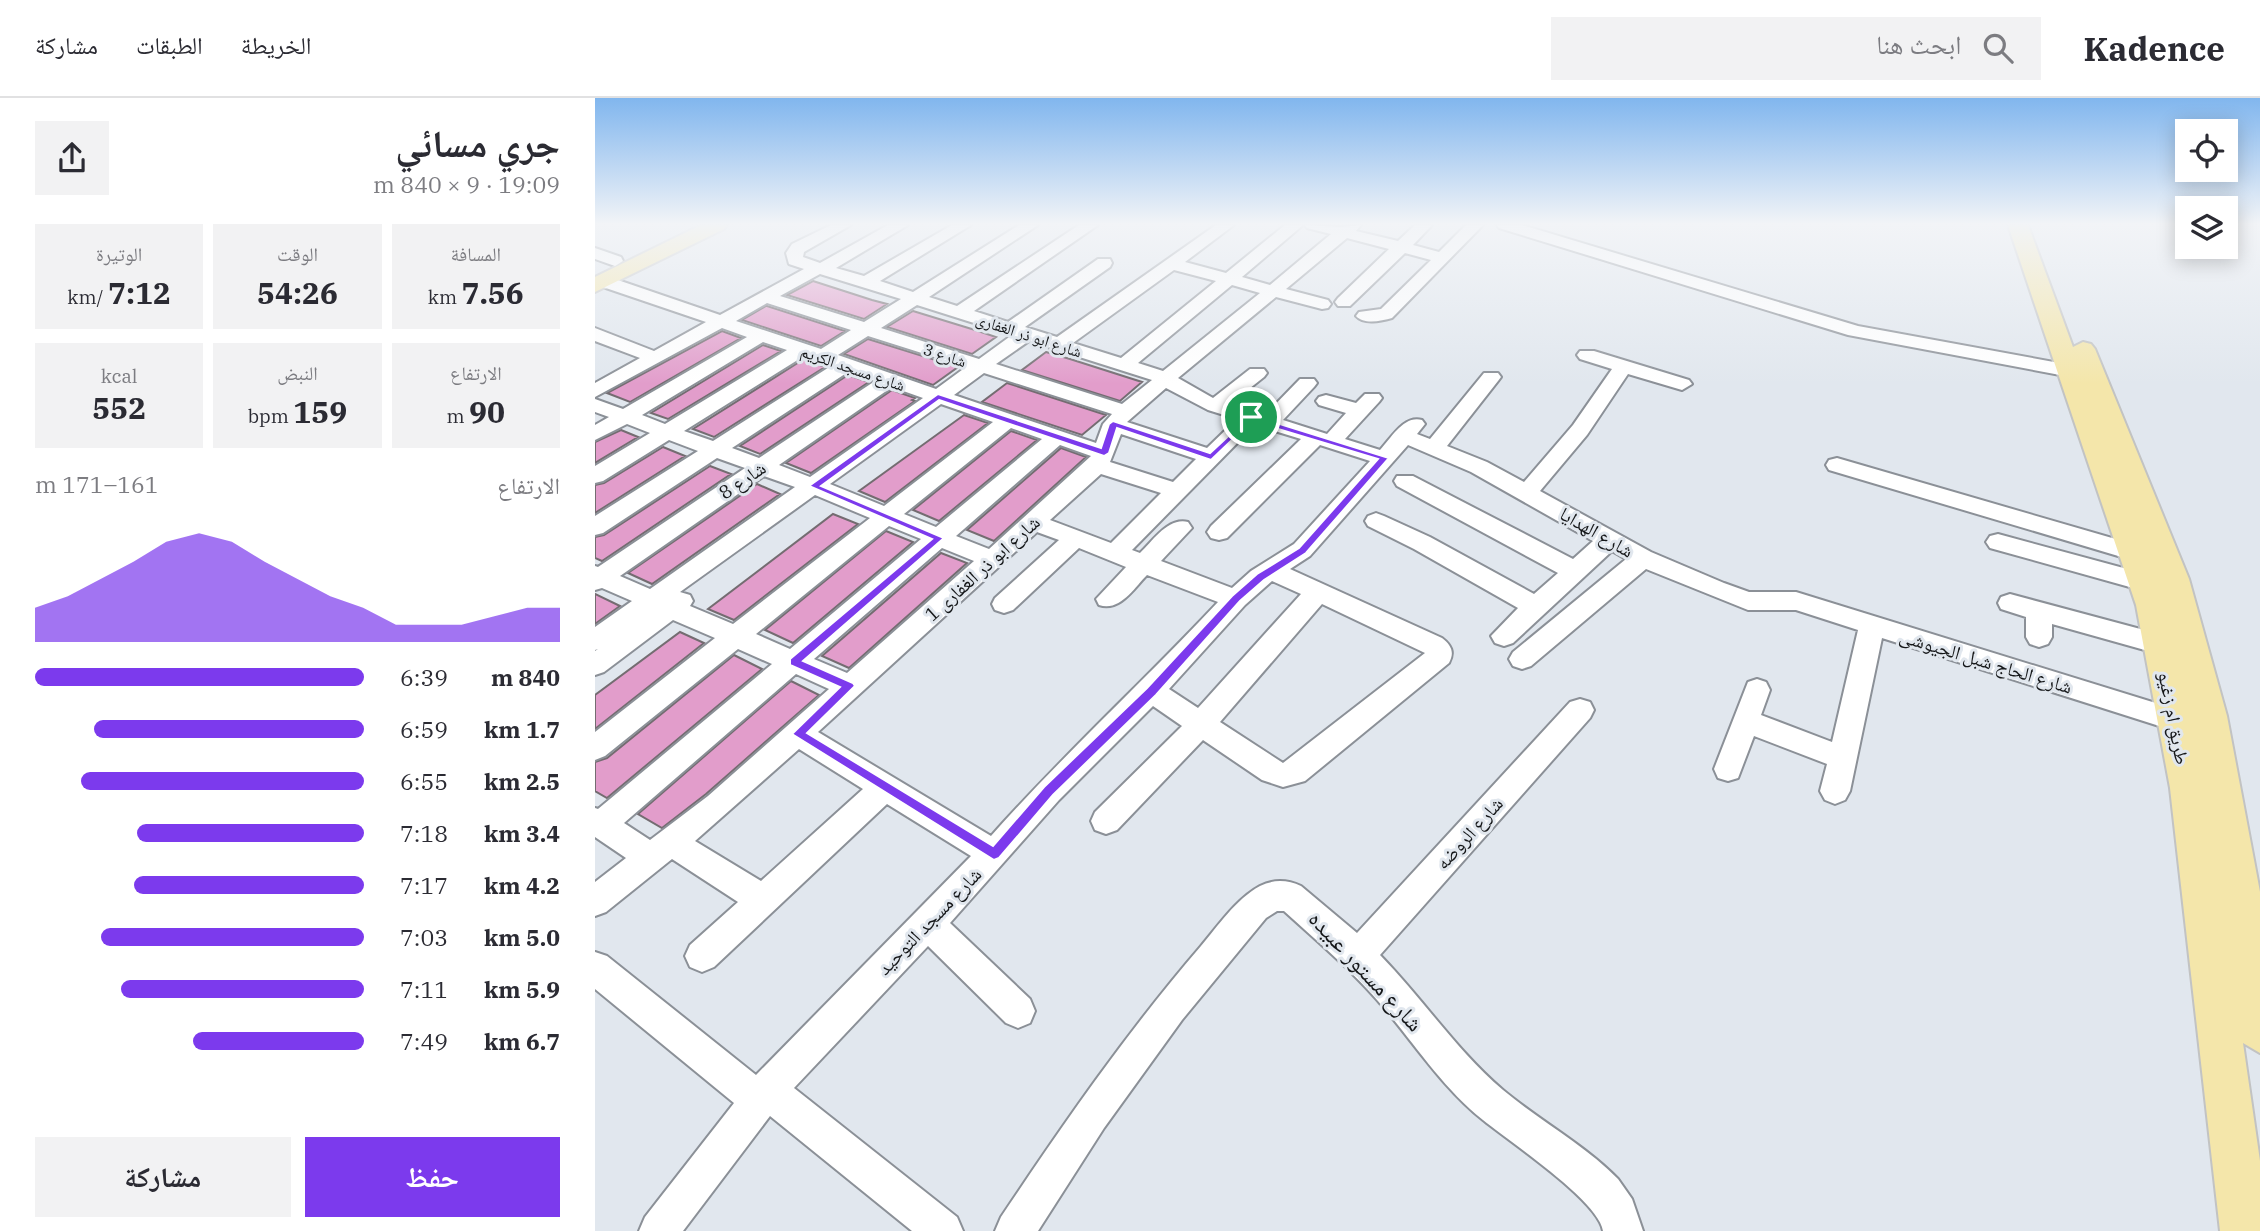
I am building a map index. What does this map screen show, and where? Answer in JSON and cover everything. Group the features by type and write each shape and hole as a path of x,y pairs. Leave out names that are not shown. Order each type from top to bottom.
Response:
{"main road":[{"path":"598,287 616,278"},
{"name":"طريق ام زغيو","path":"2046,278 2080,373 2139,567 2175,720 2188,788 2245,1231"},
{"name":"طريق ام زغيو","path":"2080,373 2144,497 2184,615 2225,796 2260,1033"},
{"path":"2188,788 2225,796"},
{"path":"2218,1022 2260,1033"}],"street":[{"path":"595,391 801,278"},
{"name":"شارع ابو ذر الغفارى","path":"850,278 1165,378 1187,393 1215,406 1384,458"},
{"path":"865,283 874,278"},
{"path":"822,357 945,278"},
{"path":"959,313 1011,278"},
{"path":"595,640 661,604 760,543 768,533 769,525 766,519 981,366 1018,332 1085,278"},
{"path":"1058,345 1152,278"},
{"path":"1224,278 1322,304"},
{"path":"1100,459 1119,418 1288,278"},
{"path":"1344,302 1369,278"},
{"path":"1365,316 1387,314 1421,278"},
{"path":"1680,278 1855,331 2080,373"},
{"path":"1124,365 1228,279"},
{"name":"شارع مسجد الكريم","path":"598,287 721,322 1057,437 1100,459 1178,491"},
{"name":"شارع 3","path":"765,297 981,366 1119,418 1211,457"},
{"path":"595,334 656,358"},
{"path":"595,434 761,336"},
{"path":"595,476 801,350"},
{"path":"1587,355 1682,384"},
{"path":"595,527 845,365"},
{"path":"1527,493 1580,430 1623,366"},
{"path":"1215,406 1257,373"},
{"path":"1435,447 1492,377"},
{"name":"شارع 8","path":"597,578 888,380"},
{"path":"1115,553 1211,457 1307,383"},
{"path":"1219,532 1366,405 1327,401"},
{"path":"595,405 813,486 991,559"},
{"path":"595,748 1008,420"},
{"name":"شارع الهدايا","path":"1409,430 1435,447 1527,493 1643,558 1748,601 1796,601"},
{"name":"شارع مسجد التوحيد","path":"659,1231 763,1095 994,854 1049,791 1151,691 1236,599 1261,577 1302,550 1409,430"},
{"path":"763,900 660,849 598,823 794,662 1057,437"},
{"name":"شارع ابو ذر الغفارى 1","path":"595,901 718,805 1033,523 1100,459"},
{"path":"1837,465 2139,567"},
{"path":"1405,481 1575,571"},
{"path":"1376,521 1422,543 1536,607"},
{"path":"1033,523 1236,599"},
{"path":"1108,599 1180,528"},
{"path":"1004,604 1076,538"},
{"path":"1504,636 1610,539"},
{"path":"2012,554 2139,567"},
{"path":"1523,659 1643,558"},
{"path":"1151,691 1272,771 1283,775 1295,772 1440,656 1439,650 1433,645 1273,571"},
{"path":"597,578 849,686"},
{"path":"1106,821 1200,725 1317,593"},
{"name":"شارع الحاج شبل الجيوشى","path":"1796,601 2175,720"},
{"path":"2010,603 2159,644"},
{"path":"595,664 661,604"},
{"path":"2039,611 2039,637"},
{"path":"1835,790 1872,625"},
{"path":"1728,769 1757,690"},
{"name":"شارع الروضه","path":"1358,956 1580,710"},
{"path":"1745,721 1842,758"},
{"path":"798,734 994,854"},
{"path":"702,956 886,787"},
{"name":"شارع مستور عبيده","path":"1018,1226 1091,1115 1170,1008 1255,907 1272,896 1290,895 1358,956 1397,996 1429,1039 1489,1102 1607,1194 1622,1220 1623,1231"},
{"path":"927,923 1017,1011"},
{"path":"595,968 943,1231"}],"building":[{"path":"813,281 887,304 864,319 787,295"},
{"path":"766,306 845,331 821,346 742,320"},
{"path":"913,311 996,337 972,354 887,327"},
{"path":"722,331 741,338 630,402 607,393"},
{"path":"868,339 958,367 933,385 844,354"},
{"path":"763,345 781,351 668,419 651,413"},
{"path":"1046,352 1142,382 1120,401 1022,370"},
{"path":"804,359 825,367 714,437 693,429"},
{"path":"848,375 869,382 760,454 740,446"},
{"path":"1007,383 1106,415 1082,435 982,402"},
{"path":"892,390 915,398 912,400 915,401 811,473 786,463"},
{"path":"964,415 988,423 885,502 859,491"},
{"path":"621,430 638,437 595,463 595,442"},
{"path":"1011,431 1037,440 939,521 913,510"},
{"path":"663,447 685,456 595,513 595,485 604,483"},
{"path":"1061,448 1086,457 994,541 967,530"},
{"path":"710,466 731,474 602,561 595,558 595,537 604,535"},
{"path":"757,484 780,494 652,584 628,573"},
{"path":"833,514 858,524 734,620 708,609"},
{"path":"886,531 913,542 793,643 765,630"},
{"path":"941,553 967,563 849,668 822,656"},
{"path":"595,594 620,606 595,624"},
{"path":"680,632 704,643 595,729 595,695"},
{"path":"734,655 762,669 607,798 595,791 595,762 607,758"},
{"path":"791,681 819,695 706,794 662,828 638,814"}],"route":[{"path":"938,397 1104,453 1113,424 1211,457 1251,417 1384,458 1294,558 1261,577 1236,599 1151,691 1049,791 994,854 798,734 849,686 794,662 939,538 813,486 938,397"}]}
